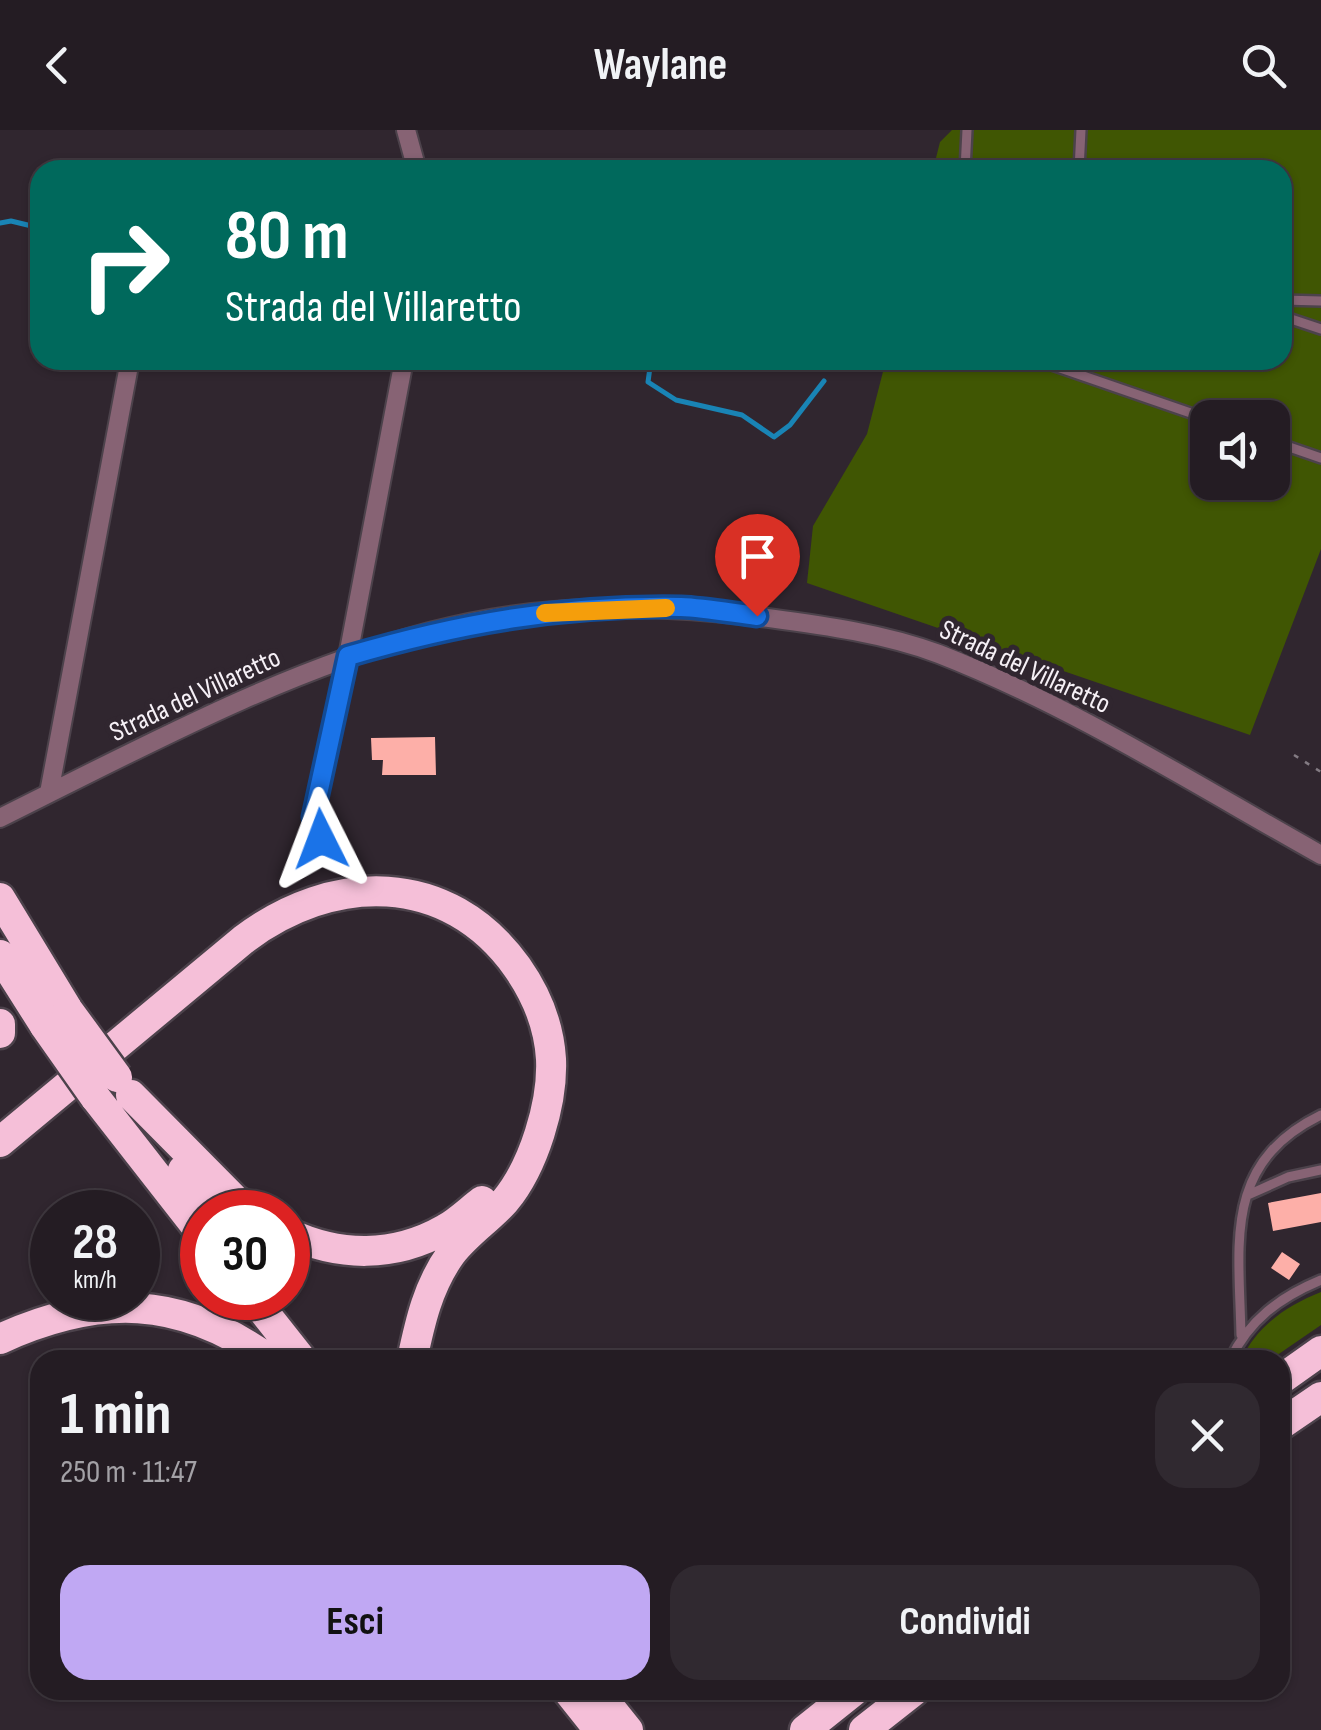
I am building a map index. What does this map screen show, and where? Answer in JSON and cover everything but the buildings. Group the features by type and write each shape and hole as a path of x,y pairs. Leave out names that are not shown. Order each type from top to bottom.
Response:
{"highway":[{"path":"0,1142 261,926 298,905 347,892 398,892 454,910 504,949 526,980 544,1017 551,1056 550,1093 538,1139 507,1198 452,1253 426,1300 414,1350"},
{"path":"0,898 57,1018"},
{"path":"0,955 57,1018 196,1190"},
{"path":"0,1024 0,1033"},
{"path":"114,1090 225,1190"},
{"path":"114,1090 180,1198"},
{"path":"310,1244 357,1254 405,1244 444,1230 506,1178 543,1119"},
{"path":"0,1339 41,1321 104,1308 169,1311 234,1334 256,1350"},
{"path":"270,1320 294,1350"},
{"path":"295,1320 318,1350"},
{"path":"1290,1373 1321,1351"},
{"path":"1290,1418 1321,1397"},
{"path":"580,1700 618,1730"},
{"path":"602,1700 618,1730"},
{"path":"805,1730 842,1700"},
{"path":"864,1730 903,1700"}],"street":[{"path":"406,130 414,160"},
{"path":"49,793 128,370"},
{"path":"321,839 313,817 402,370"},
{"name":"Strada del Villaretto","path":"0,818 249,698 348,656 434,631 515,616 579,609 685,607 829,626 934,652 1094,728 1321,855"}],"lane":[{"path":"966,160 967,130"},
{"path":"1080,160 1081,130"},
{"path":"1292,300 1321,300"},
{"path":"1292,319 1321,329"},
{"path":"1066,370 1190,412"},
{"path":"1290,447 1321,458"},
{"path":"1242,1334 1237,1235 1255,1170 1278,1141 1321,1114"},
{"path":"1248,1195 1288,1178 1321,1170"},
{"path":"1235,1350 1242,1334 1275,1304 1321,1280"}],"path":[{"path":"1294,755 1321,772"}],"green space":[{"path":"952,130 1321,130 1321,549 1250,735 807,583 813,526 867,434 883,370 1292,370 1292,160 936,160 940,142"},
{"path":"1321,1292 1321,1325 1285,1350 1247,1350 1274,1318"}],"waterway":[{"path":"0,223 30,226"},
{"path":"650,370 648,382 676,400 742,415 774,437 790,425 824,381"}],"slow traffic":[{"path":"545,613 666,608"}],"route":[{"path":"321,839 313,817 348,656 434,631 579,609 685,607 757,616"}]}
